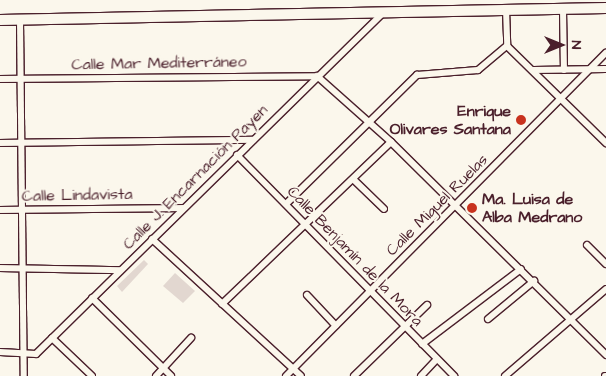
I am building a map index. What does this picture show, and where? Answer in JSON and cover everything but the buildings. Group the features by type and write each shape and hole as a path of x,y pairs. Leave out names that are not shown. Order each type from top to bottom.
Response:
{"main road":[{"path":"0,20 606,8"}],"street":[{"path":"506,9 507,46 606,143"},
{"path":"563,9 564,70"},
{"name":"Calle J. Encarnación Payen","path":"24,353 36,354 384,12"},
{"path":"20,20 24,376"},
{"path":"286,204 417,75 478,70 507,46"},
{"name":"Calle Miguel Ruelas","path":"286,376 606,53"},
{"path":"533,70 606,69"},
{"path":"318,76 392,142 534,281 606,355"},
{"name":"Calle Mar Mediterráneo","path":"0,79 318,76"},
{"path":"0,143 253,140"},
{"path":"222,304 392,142"},
{"name":"Calle Benjamín de la Mora","path":"237,155 454,376"},
{"path":"353,179 384,209"},
{"name":"Calle Lindavista","path":"0,210 183,208"},
{"path":"152,239 301,376"},
{"path":"586,245 606,264"},
{"path":"0,268 120,270"},
{"path":"422,344 521,269"},
{"path":"488,319 534,281"},
{"path":"505,376 606,289"},
{"path":"308,295 336,326"},
{"path":"92,298 171,376"},
{"path":"354,376 427,305"},
{"path":"52,338 92,376"},
{"path":"156,376 192,338"},
{"path":"0,352 24,353"},
{"path":"421,376 437,359"}],"shaded area":[{"path":"144,260 148,264 122,292 117,286"},
{"path":"175,273 195,291 183,303 163,286"}],"place":[{"name":"Enrique Olivares Santana","path":"521,120"},
{"name":"Ma. Luisa de Alba Medrano","path":"472,208"}]}
